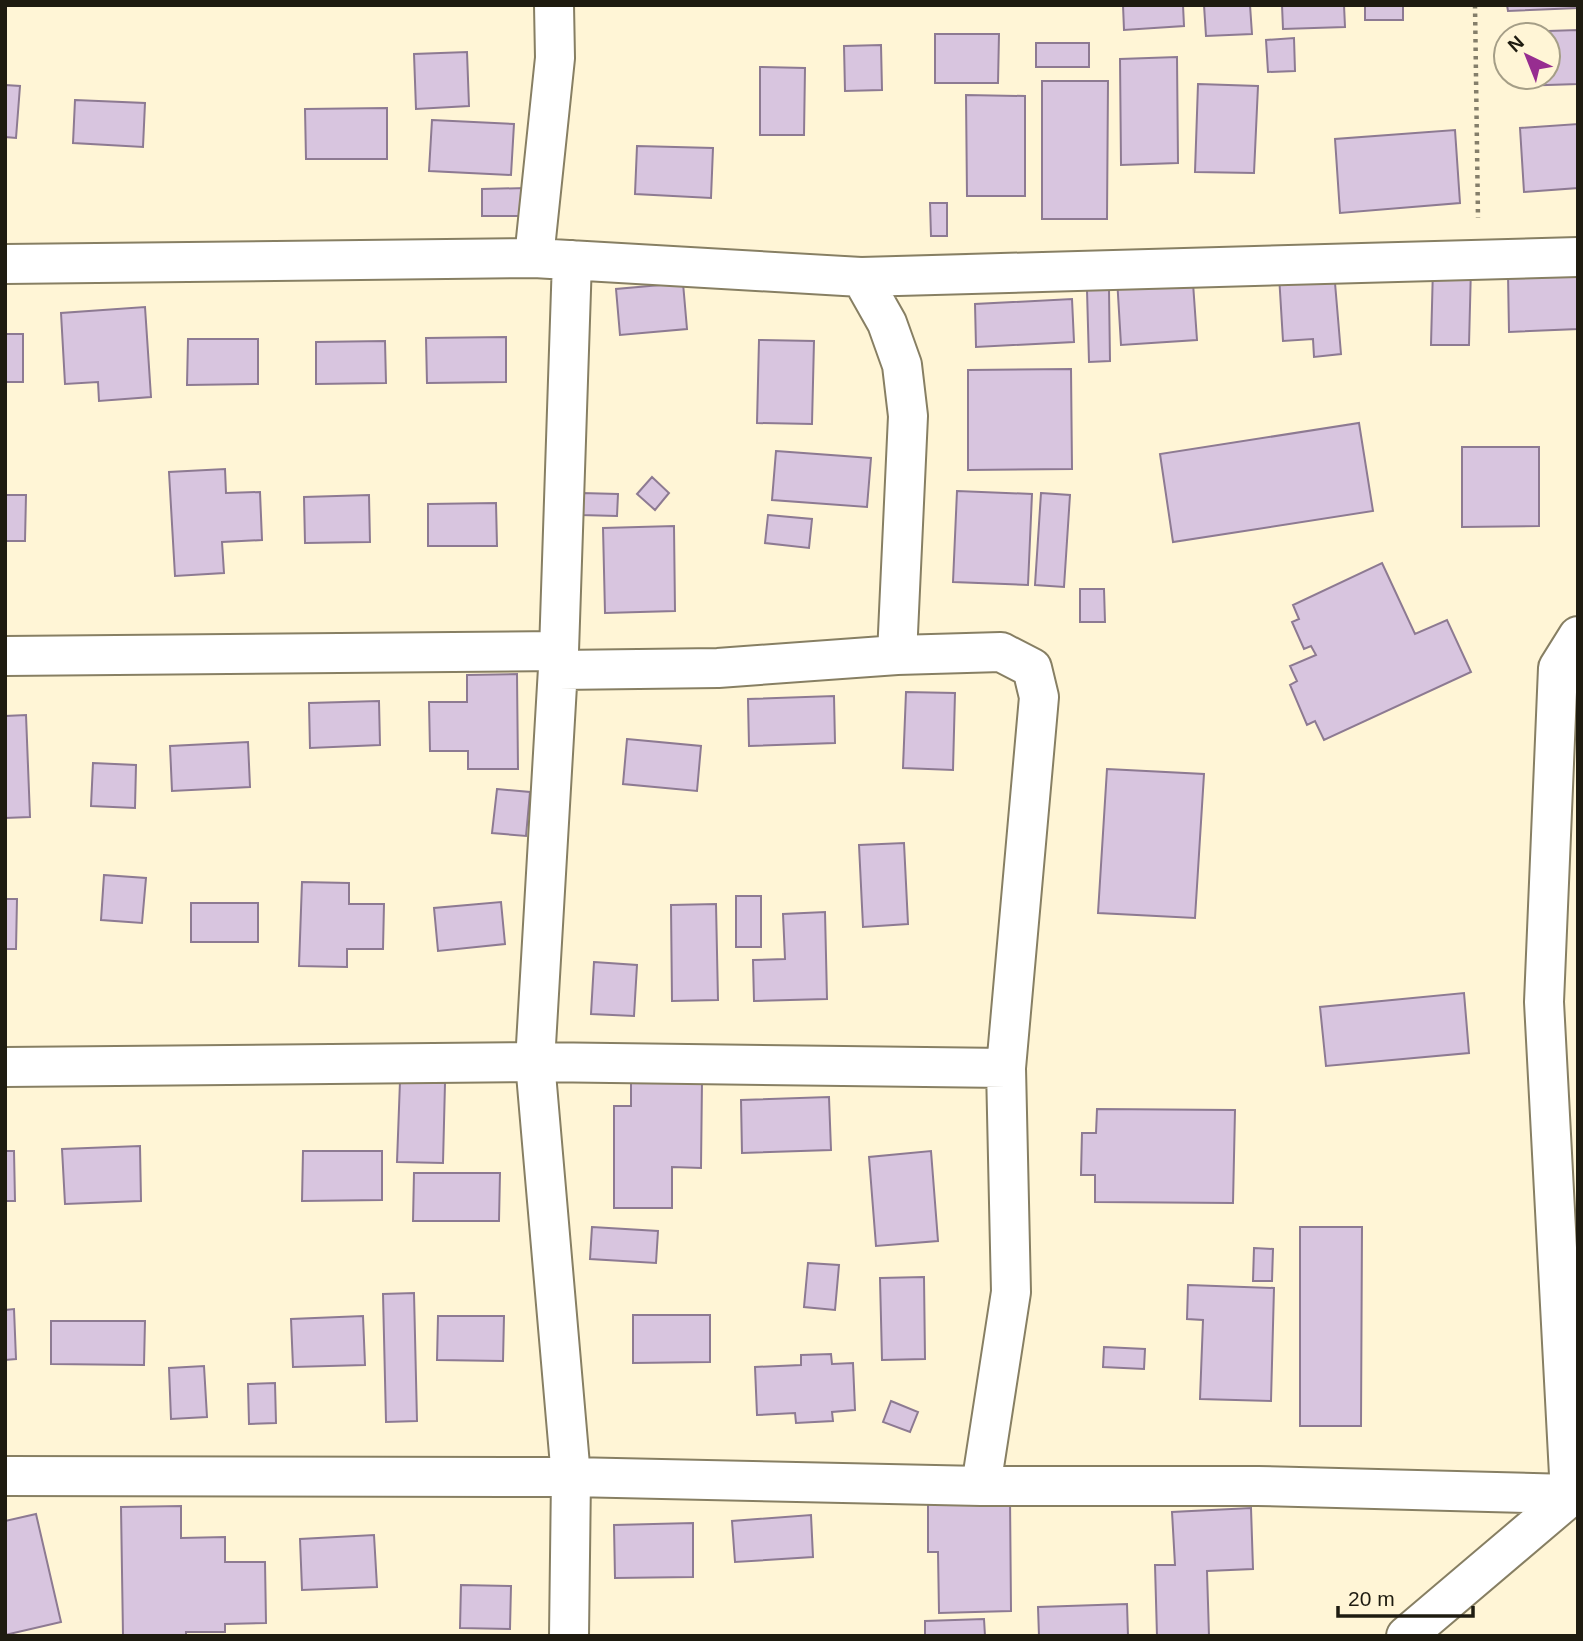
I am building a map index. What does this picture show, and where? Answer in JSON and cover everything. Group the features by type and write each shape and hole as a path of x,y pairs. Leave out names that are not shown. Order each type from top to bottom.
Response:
{"street":[{"path":"534,258 555,58 554,5"},
{"path":"5,264 534,258 861,277 1578,257"},
{"path":"569,1636 572,1476 535,1062 559,661 572,260"},
{"path":"861,277 887,323 902,365 908,416 897,655"},
{"path":"1574,1492 1544,1002 1558,668 1578,636"},
{"path":"5,656 559,661 718,668 897,655 1002,652 1032,668 1039,696 1006,1068 1012,1292 981,1486"},
{"path":"5,1067 535,1062 1006,1068"},
{"path":"5,1476 572,1476 981,1486 1258,1486 1574,1492"},
{"path":"1406,1636 1574,1492"}],"path":[{"path":"1475,5 1479,261"}],"building":[{"path":"1123,5 1183,5 1184,26 1124,30"},
{"path":"1204,5 1250,5 1252,34 1206,36"},
{"path":"1282,5 1344,5 1345,27 1283,29"},
{"path":"1365,5 1403,5 1403,20 1365,20"},
{"path":"1507,5 1578,5 1578,8 1508,11"},
{"path":"1578,30 1578,84 1562,85 1562,31"},
{"path":"935,34 999,34 998,83 935,83"},
{"path":"1294,38 1295,71 1268,72 1266,40"},
{"path":"1036,43 1089,43 1089,67 1036,67"},
{"path":"881,45 882,90 845,91 844,46"},
{"path":"467,52 469,106 416,109 414,54"},
{"path":"1177,57 1178,163 1121,165 1120,59"},
{"path":"760,67 805,68 804,135 760,135"},
{"path":"1042,81 1108,81 1107,219 1042,219"},
{"path":"1198,84 1258,86 1254,173 1195,172"},
{"path":"5,85 20,86 16,138 5,137"},
{"path":"966,95 1025,96 1025,196 967,196"},
{"path":"75,100 145,103 143,147 73,143"},
{"path":"387,108 387,159 306,159 305,109"},
{"path":"432,120 514,124 511,175 429,171"},
{"path":"1578,124 1578,188 1524,192 1520,128"},
{"path":"1455,130 1460,203 1340,213 1335,139"},
{"path":"637,146 713,148 711,198 635,194"},
{"path":"526,188 526,216 482,216 482,189"},
{"path":"930,203 947,203 947,236 931,236"},
{"path":"1433,267 1471,267 1469,345 1431,345"},
{"path":"1334,271 1341,354 1314,357 1313,339 1283,341 1279,275"},
{"path":"1578,271 1578,329 1509,332 1508,274"},
{"path":"1117,278 1193,283 1197,340 1121,345"},
{"path":"683,283 687,329 620,335 616,289"},
{"path":"1109,289 1110,361 1089,362 1087,290"},
{"path":"1072,299 1074,342 976,347 975,304"},
{"path":"145,307 151,397 99,401 98,382 65,384 61,313"},
{"path":"5,334 23,334 23,382 5,382"},
{"path":"506,337 506,382 427,383 426,338"},
{"path":"188,339 258,339 258,384 187,385"},
{"path":"759,340 814,341 812,424 757,423"},
{"path":"385,341 386,383 316,384 316,342"},
{"path":"1071,369 1072,469 968,470 968,370"},
{"path":"1359,423 1373,511 1173,542 1160,454"},
{"path":"1462,447 1539,447 1539,526 1462,527"},
{"path":"776,451 871,458 867,507 772,500"},
{"path":"225,469 226,493 260,492 262,540 222,542 224,573 175,576 169,472"},
{"path":"652,477 669,493 655,510 637,494"},
{"path":"957,491 1032,494 1028,585 953,582"},
{"path":"581,493 618,494 617,516 580,515"},
{"path":"1041,493 1070,495 1064,587 1035,585"},
{"path":"5,495 26,495 25,541 5,541"},
{"path":"369,495 370,542 305,543 304,497"},
{"path":"496,503 497,546 428,546 428,504"},
{"path":"768,515 812,519 809,548 765,543"},
{"path":"674,526 675,611 605,613 603,528"},
{"path":"1382,563 1415,634 1447,620 1471,672 1324,740 1315,721 1307,725 1290,685 1297,681 1290,666 1316,655 1311,646 1304,649 1292,622 1299,619 1293,605"},
{"path":"1080,589 1104,589 1105,622 1080,622"},
{"path":"517,674 518,769 468,769 468,751 430,751 429,702 467,702 467,675"},
{"path":"906,692 955,693 953,770 903,768"},
{"path":"834,696 835,743 749,746 748,699"},
{"path":"379,701 380,745 310,748 309,703"},
{"path":"26,715 30,817 5,818 5,716"},
{"path":"627,739 701,746 697,791 623,784"},
{"path":"248,742 250,787 172,791 170,746"},
{"path":"93,763 136,765 135,808 91,806"},
{"path":"1107,769 1204,774 1195,918 1098,913"},
{"path":"497,789 530,792 526,836 492,833"},
{"path":"904,843 908,924 863,927 859,845"},
{"path":"104,875 146,878 142,923 101,920"},
{"path":"302,882 349,883 349,904 384,904 383,949 347,949 347,967 299,966"},
{"path":"736,896 761,896 761,947 736,947"},
{"path":"5,899 17,899 16,949 5,949"},
{"path":"501,902 505,944 438,951 434,908"},
{"path":"191,903 258,903 258,942 191,942"},
{"path":"716,904 718,1000 672,1001 671,905"},
{"path":"825,912 827,999 754,1001 753,960 785,959 783,914"},
{"path":"594,962 637,965 634,1016 591,1014"},
{"path":"1464,993 1469,1053 1326,1066 1320,1007"},
{"path":"400,1081 445,1083 443,1163 397,1162"},
{"path":"631,1081 702,1081 701,1168 672,1167 672,1208 614,1208 614,1106 631,1106"},
{"path":"829,1097 831,1150 742,1153 741,1100"},
{"path":"1097,1109 1235,1110 1233,1203 1095,1202 1095,1175 1081,1175 1082,1133 1096,1133"},
{"path":"140,1146 141,1201 65,1204 62,1149"},
{"path":"5,1151 14,1151 15,1201 5,1201"},
{"path":"303,1151 382,1151 382,1200 302,1201"},
{"path":"931,1151 938,1241 876,1246 869,1157"},
{"path":"414,1173 500,1173 499,1221 413,1221"},
{"path":"592,1227 658,1231 656,1263 590,1259"},
{"path":"1300,1227 1362,1227 1361,1426 1300,1426"},
{"path":"1254,1248 1273,1249 1272,1281 1253,1281"},
{"path":"808,1263 839,1265 835,1310 804,1307"},
{"path":"924,1277 925,1359 882,1360 880,1278"},
{"path":"1188,1285 1274,1288 1271,1401 1200,1399 1203,1320 1187,1319"},
{"path":"414,1293 417,1421 386,1422 383,1294"},
{"path":"14,1309 16,1359 5,1360 5,1310"},
{"path":"633,1315 710,1315 710,1362 633,1363"},
{"path":"363,1316 365,1365 293,1367 291,1319"},
{"path":"438,1316 504,1316 503,1361 437,1360"},
{"path":"51,1321 145,1321 144,1365 51,1364"},
{"path":"1104,1347 1145,1349 1144,1369 1103,1367"},
{"path":"831,1354 832,1364 853,1363 855,1410 832,1412 833,1421 796,1423 795,1413 757,1415 755,1367 801,1365 801,1355"},
{"path":"204,1366 207,1417 171,1419 169,1368"},
{"path":"275,1383 276,1423 249,1424 248,1384"},
{"path":"891,1401 918,1412 910,1432 883,1422"},
{"path":"1010,1497 1011,1611 939,1613 938,1552 928,1552 928,1499"},
{"path":"181,1506 181,1538 225,1537 225,1562 265,1562 266,1623 225,1624 225,1632 186,1632 186,1636 123,1636 121,1507"},
{"path":"1251,1508 1253,1569 1207,1571 1209,1636 1157,1636 1155,1565 1175,1565 1172,1512"},
{"path":"36,1514 61,1622 5,1635 5,1521"},
{"path":"811,1515 813,1557 735,1562 732,1521"},
{"path":"693,1523 693,1577 615,1578 614,1525"},
{"path":"374,1535 377,1587 302,1590 300,1539"},
{"path":"461,1585 511,1586 510,1629 460,1628"},
{"path":"1127,1604 1128,1636 1039,1636 1038,1607"},
{"path":"984,1619 985,1636 925,1636 925,1621"}]}
